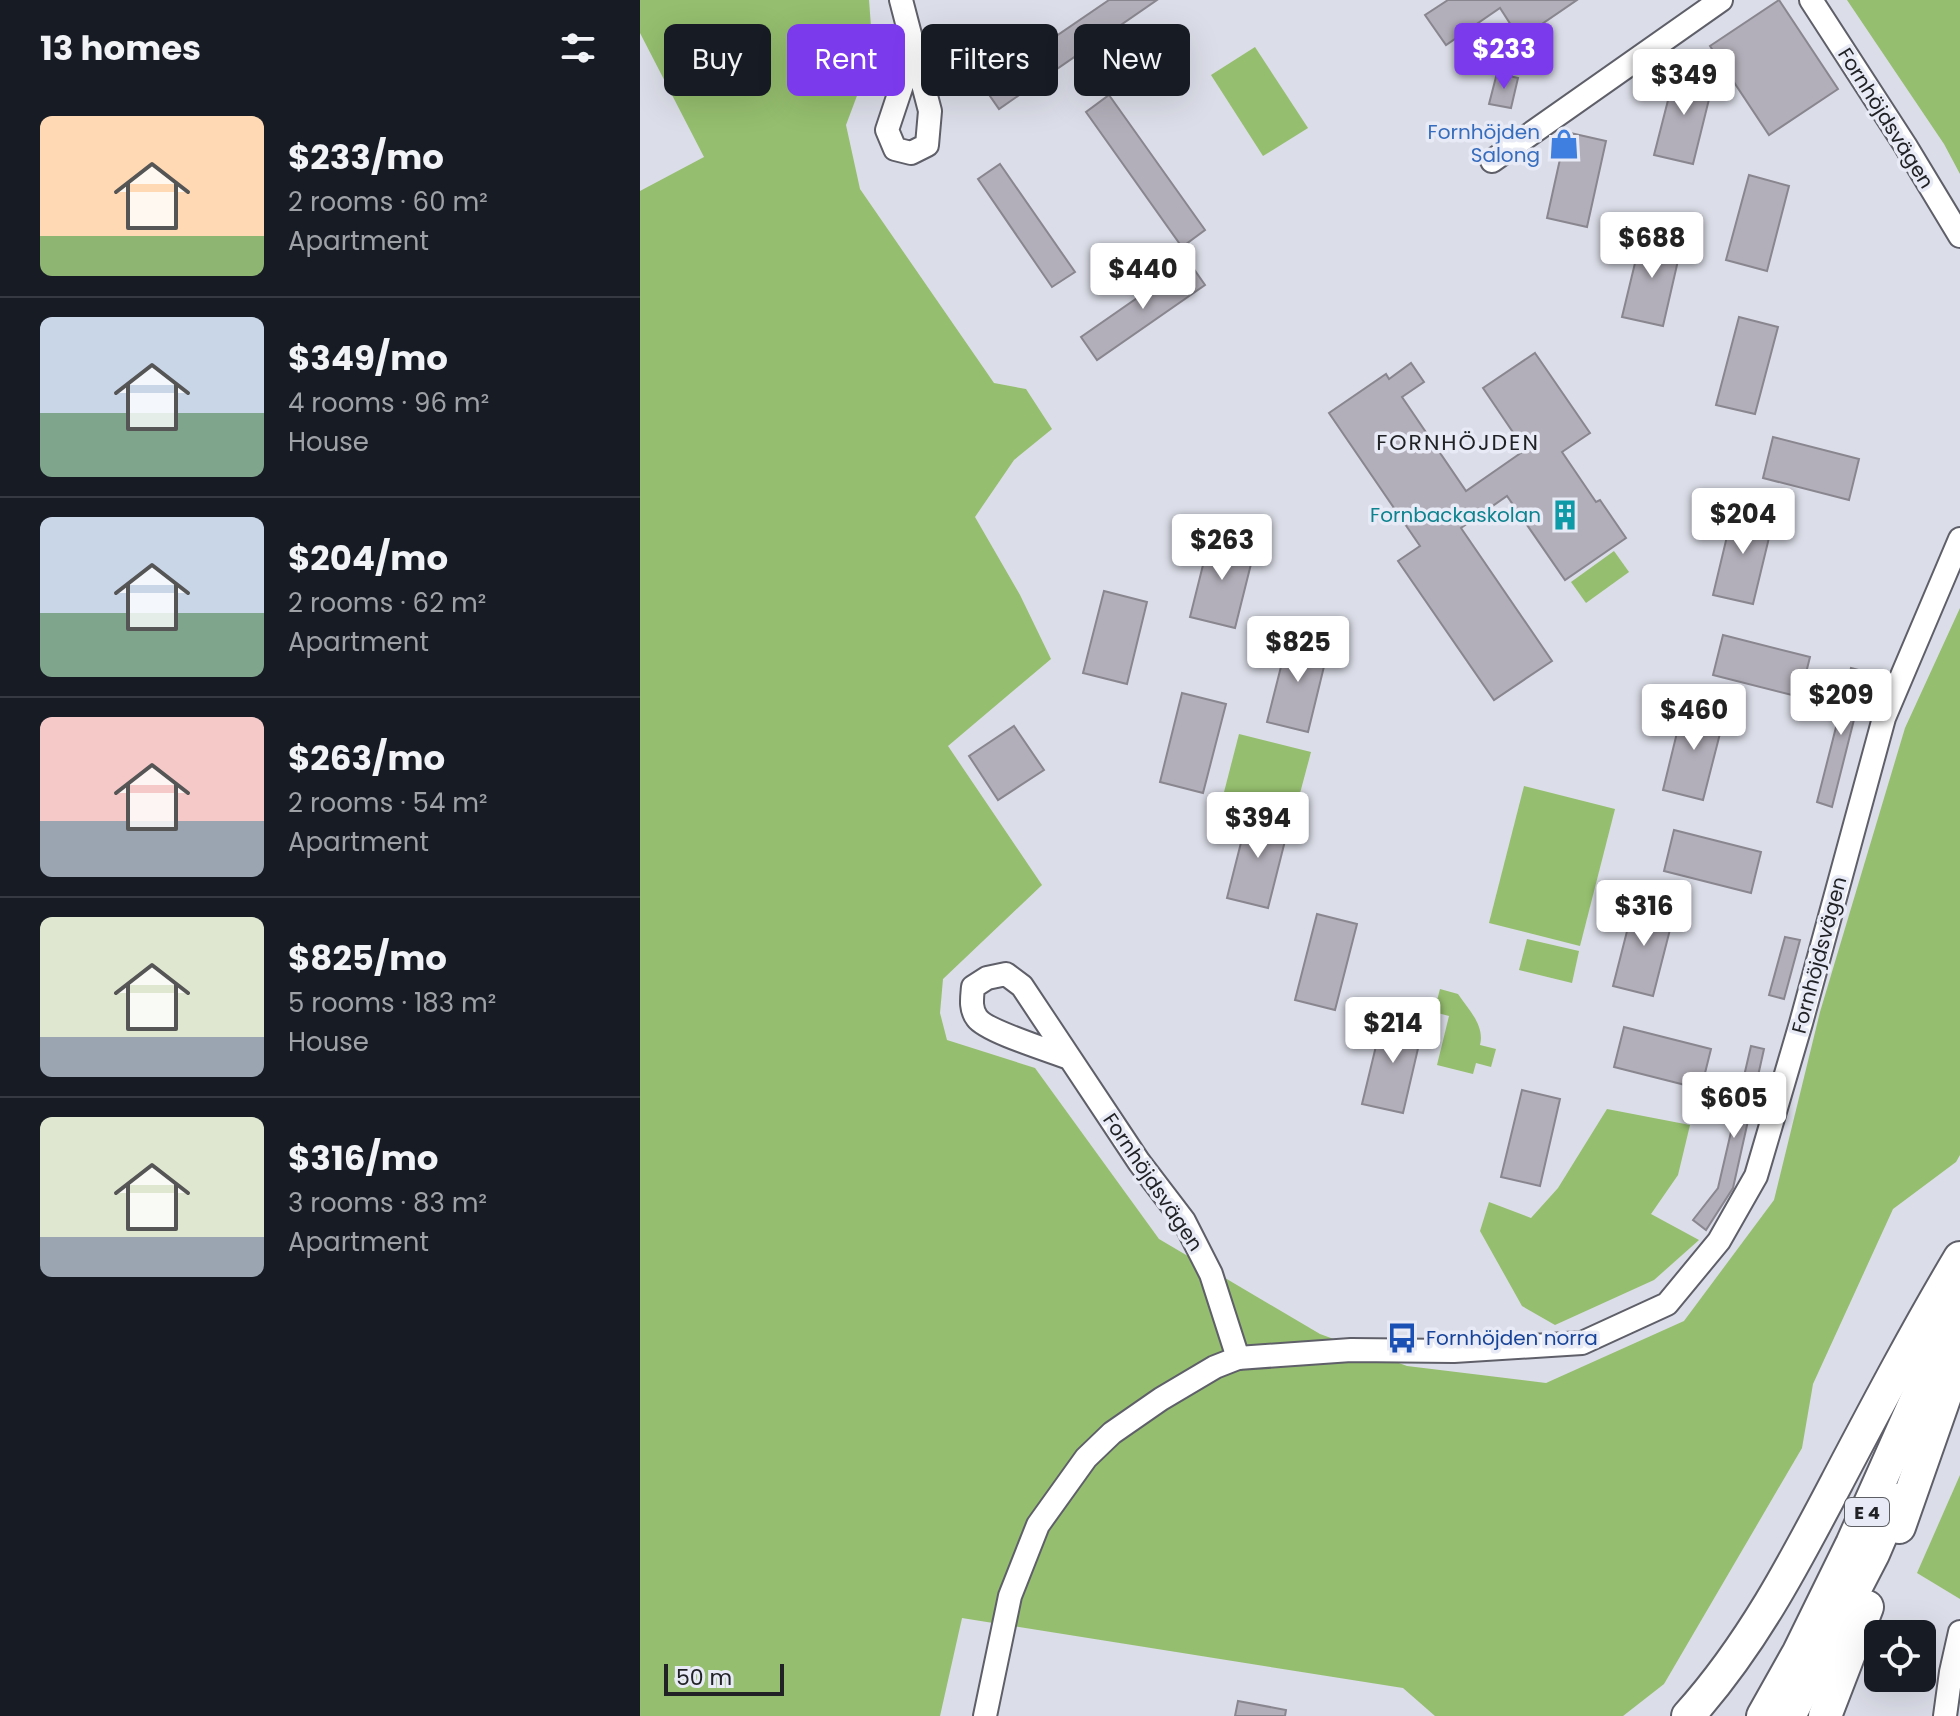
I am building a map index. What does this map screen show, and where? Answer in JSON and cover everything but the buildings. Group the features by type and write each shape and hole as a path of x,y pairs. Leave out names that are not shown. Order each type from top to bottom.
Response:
{"highway":[{"path":"1688,1716 1735,1659 1788,1575 1920,1325 1960,1258"},
{"name":"E 4","path":"1763,1716 1799,1652 1852,1544 1960,1302"},
{"path":"1825,1716 1886,1561 1960,1355"},
{"name":"E 4","path":"1789,1716 1873,1554 1960,1355"}],"street":[{"path":"901,0 913,52"},
{"path":"1492,161 1721,0"},
{"name":"Fornhöjdsvägen","path":"1811,0 1960,236"},
{"name":"Fornhöjdsvägen","path":"985,1716 1010,1596 1038,1525 1086,1458 1112,1433 1161,1399 1215,1367 1238,1358 1341,1350 1454,1351 1582,1343 1667,1304 1719,1241 1756,1176 1884,718 1960,539"},
{"name":"Fornhöjdsvägen","path":"1069,1058 1139,1162 1184,1221 1211,1274 1238,1358"},
{"path":"1945,1716 1960,1632"}],"green space":[{"path":"640,0 869,0 871,24 787,24 787,96 857,96 846,125 860,189 994,383 1026,389 1052,429 1014,460 975,517 1020,595 1051,659 948,746 1042,885 943,979 940,1013 947,1040 1035,1068 1159,1239 1320,1334 1407,1366 1546,1383 1684,1321 1774,1200 1820,1012 1905,728 1960,608 1960,1155 1956,1162 1893,1209 1813,1384 1802,1448 1664,1684 1623,1716 1435,1716 1403,1688 962,1618 940,1716 640,1716 640,191 704,157 673,96 771,96 771,24 664,24 664,80 640,33"},
{"path":"1847,0 1960,0 1960,174 1944,144"},
{"path":"1255,47 1308,128 1263,156 1211,75"},
{"path":"1614,551 1629,572 1586,603 1571,582"},
{"path":"1239,734 1311,752 1299,797 1222,800"},
{"path":"1524,786 1615,809 1580,946 1489,923"},
{"path":"1527,939 1579,951 1572,983 1519,970"},
{"path":"1440,989 1458,994 1478,1024 1480,1045 1496,1049 1491,1067 1476,1063 1473,1074 1437,1065 1449,1016 1434,1012"},
{"path":"1607,1109 1690,1125 1678,1175 1651,1214 1699,1240 1654,1280 1555,1325 1522,1306 1480,1231 1489,1202 1531,1218 1558,1188"},
{"path":"1960,1475 1960,1599 1917,1573"}],"place":[{"name":"Fornhöjden Salong","path":"1564,144"},
{"name":"Fornbackaskolan","path":"1565,515"},
{"name":"Fornhöjden norra","path":"1402,1338"}],"district":[{"name":"FORNHÖJDEN","path":"1458,442"}]}
